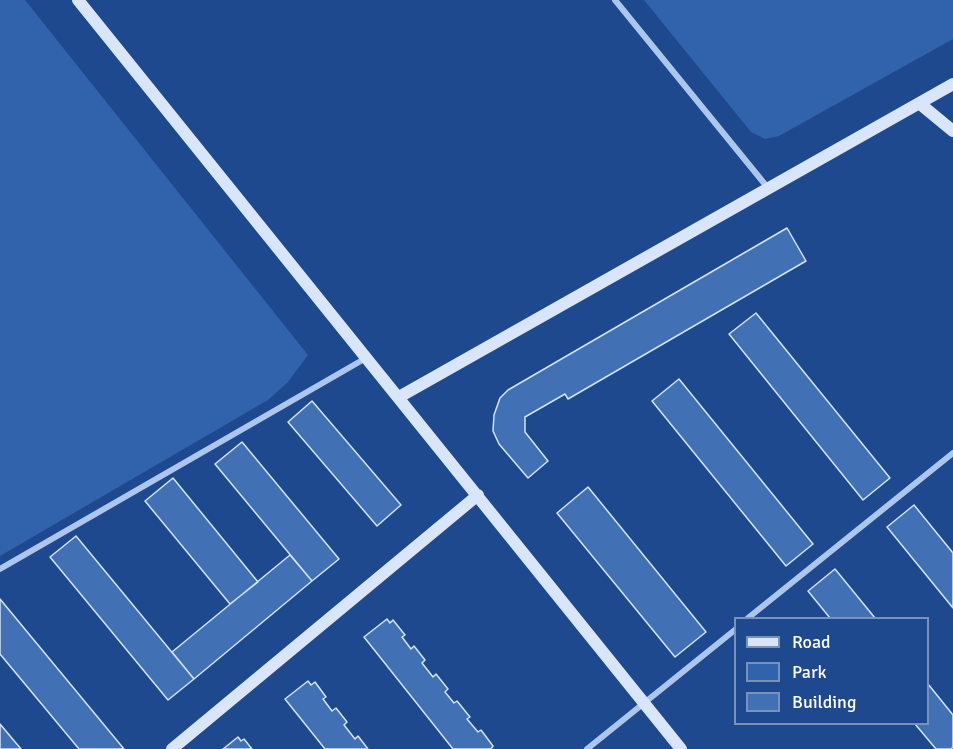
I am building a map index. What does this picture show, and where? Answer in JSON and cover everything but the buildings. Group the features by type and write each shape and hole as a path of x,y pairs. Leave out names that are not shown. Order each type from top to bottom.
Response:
{"street":[{"path":"78,0 681,749"},
{"path":"615,0 768,188"},
{"path":"399,397 953,84"},
{"path":"919,103 953,131"},
{"path":"0,569 367,357"},
{"path":"749,617 953,453"},
{"path":"172,749 478,495"},
{"path":"587,749 734,630"}],"green space":[{"path":"0,0 25,0 308,355 288,382 268,400 0,556"},
{"path":"644,0 953,0 953,39 779,136 765,139 751,132"}]}
